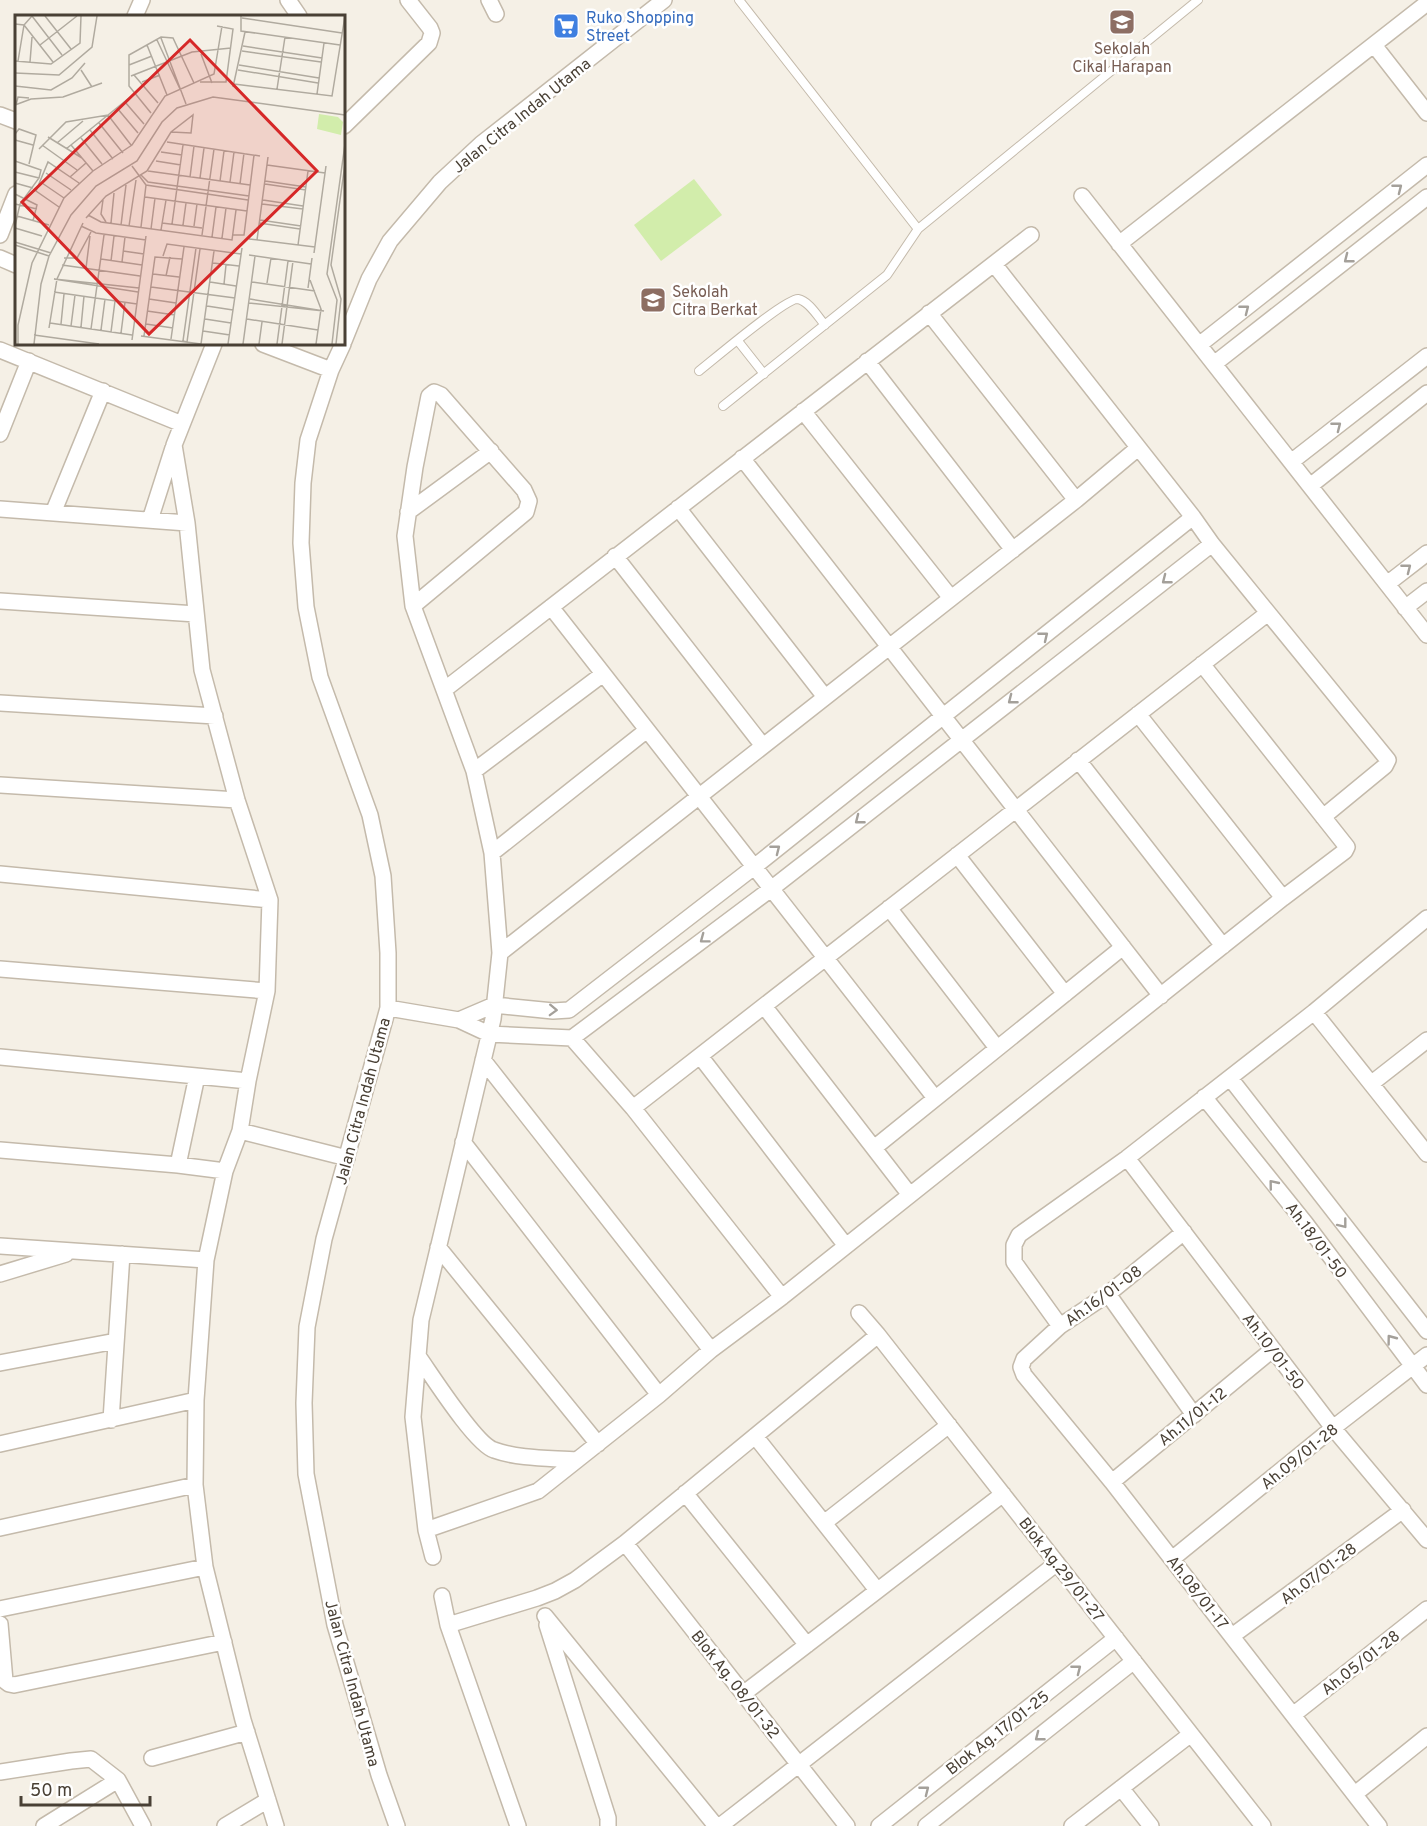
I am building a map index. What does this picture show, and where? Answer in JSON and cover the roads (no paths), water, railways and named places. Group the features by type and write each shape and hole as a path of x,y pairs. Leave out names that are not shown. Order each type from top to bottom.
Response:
{"street":[{"path":"135,15 142,0"},
{"path":"288,0 298,15"},
{"path":"345,125 429,43 432,33 430,28 408,0"},
{"path":"489,0 496,14"},
{"name":"Jalan Citra Indah Utama","path":"345,337 369,279 390,241 440,182 481,144 664,0"},
{"path":"1119,244 1427,3"},
{"path":"1374,45 1427,112"},
{"path":"345,105 359,112"},
{"path":"0,115 15,121"},
{"path":"1199,345 1427,165"},
{"path":"1082,196 1427,635"},
{"path":"5,228 15,197"},
{"path":"1214,364 1427,197"},
{"path":"444,690 1031,235"},
{"path":"0,258 15,264"},
{"path":"994,264 1212,544 1388,760 1386,766 1323,817"},
{"path":"929,313 1076,500"},
{"path":"150,520 174,445 213,345"},
{"path":"266,345 332,370"},
{"name":"Jalan Citra Indah Utama","path":"342,345 308,440 303,483 301,543 306,607 320,677 370,815 383,876 388,953 388,1008 324,1239 308,1327 304,1403 306,1474 335,1625 379,1775 397,1826"},
{"path":"0,350 182,424"},
{"path":"1291,462 1427,356"},
{"path":"867,361 1013,550"},
{"path":"0,434 29,362"},
{"path":"53,513 103,391"},
{"path":"413,606 526,512 528,507 528,496 441,395 434,392 429,396 415,467 405,536 413,606 474,771 492,853 500,953 489,1034 421,1320 413,1417 426,1530 433,1557"},
{"path":"1310,486 1427,393"},
{"path":"803,411 951,598"},
{"path":"174,445 187,523 202,670 237,800 270,900 267,991 240,1131 225,1172 206,1260 196,1400 195,1485 205,1567 247,1732 276,1826"},
{"path":"500,953 1013,550 1138,448"},
{"path":"408,512 491,451"},
{"path":"742,458 1161,996"},
{"path":"0,508 187,523"},
{"path":"678,508 825,697"},
{"path":"459,1020 494,1005 553,1011 569,1010 944,717 1193,517"},
{"path":"388,1008 459,1020 489,1034 572,1038 771,889 1212,544"},
{"path":"1387,584 1427,553"},
{"path":"615,556 763,746"},
{"path":"1405,608 1427,591"},
{"path":"0,601 196,614"},
{"path":"551,607 935,1098"},
{"path":"633,1108 1268,613"},
{"path":"426,1530 538,1491 659,1395 711,1350 782,1297 1345,851 1347,847 1202,664"},
{"path":"474,771 603,674"},
{"path":"0,703 215,716"},
{"path":"1138,714 1283,898"},
{"path":"492,853 647,730"},
{"path":"1078,760 1223,946"},
{"path":"0,785 237,800"},
{"path":"957,855 1065,994"},
{"path":"0,874 270,900"},
{"path":"889,908 998,1048"},
{"path":"1060,1326 1014,1262 1014,1245 1020,1235 1127,1158 1230,1078 1427,918"},
{"path":"874,1148 1123,947"},
{"path":"0,969 267,991"},
{"path":"764,1006 910,1195"},
{"path":"1314,1012 1427,1154"},
{"path":"572,1038 633,1108 782,1297"},
{"path":"1372,1083 1427,1040"},
{"path":"700,1056 846,1246"},
{"path":"0,1057 248,1081"},
{"path":"483,1060 711,1350"},
{"path":"178,1165 197,1076"},
{"name":"Ah.18/01-50","path":"1230,1078 1427,1331"},
{"name":"Ah.18/01-50","path":"1204,1097 1306,1224 1427,1385"},
{"path":"240,1131 346,1158"},
{"path":"463,1142 659,1395"},
{"path":"0,1150 178,1165 225,1172"},
{"name":"Ah.10/01-50","path":"1127,1158 1333,1428 1427,1540"},
{"name":"Ah.16/01-08","path":"1024,1359 1060,1326 1108,1294 1184,1232"},
{"path":"0,1246 206,1260"},
{"path":"438,1247 598,1444"},
{"path":"0,1274 76,1251"},
{"path":"111,1420 122,1254"},
{"path":"1108,1294 1194,1414"},
{"name":"Blok Ag.29/01-27","path":"859,1313 1263,1826"},
{"path":"448,1625 537,1598 575,1580 625,1543 878,1335"},
{"path":"0,1363 116,1341"},
{"name":"Ah.11/01-12","path":"1112,1482 1272,1350"},
{"name":"Ah.09/01-28","path":"1172,1559 1427,1355"},
{"path":"418,1356 468,1427 491,1449 512,1454 577,1460"},
{"name":"Ah.08/01-17","path":"1024,1359 1021,1366 1024,1375 1112,1482 1379,1826"},
{"path":"0,1444 196,1400"},
{"path":"824,1523 949,1425"},
{"path":"755,1436 877,1590"},
{"path":"0,1528 195,1485"},
{"path":"685,1493 807,1645"},
{"path":"743,1694 1003,1494"},
{"name":"Ah.07/01-28","path":"1232,1636 1403,1510"},
{"name":"Blok Ag. 08/01-32","path":"625,1543 847,1826"},
{"path":"545,1616 718,1826 1057,1563"},
{"path":"0,1609 205,1567"},
{"path":"442,1596 448,1625 518,1826"},
{"path":"537,1598 545,1616 608,1818 608,1826"},
{"name":"Ah.05/01-28","path":"1293,1715 1427,1610"},
{"path":"0,1624 6,1681 14,1685 224,1642"},
{"name":"Blok Ag. 17/01-25","path":"879,1826 1116,1638"},
{"name":"Blok Ag. 17/01-25","path":"926,1826 1134,1661"},
{"path":"152,1758 247,1732"},
{"path":"1072,1826 1191,1734"},
{"path":"1355,1794 1427,1736"},
{"path":"0,1772 91,1759 118,1780 143,1826"},
{"path":"44,1826 118,1780"},
{"path":"1121,1788 1151,1826"},
{"path":"225,1826 268,1800"}],"lane":[{"path":"739,0 918,229"},
{"path":"723,406 887,275 918,229 1198,0"},
{"path":"699,371 793,300 800,299 807,304 825,325"},
{"path":"738,341 764,374"}],"place":[{"name":"Sekolah Cikal Harapan","path":"1122,22"},
{"name":"Ruko Shopping Street","path":"566,26"},
{"name":"Sekolah Citra Berkat","path":"653,300"}]}
